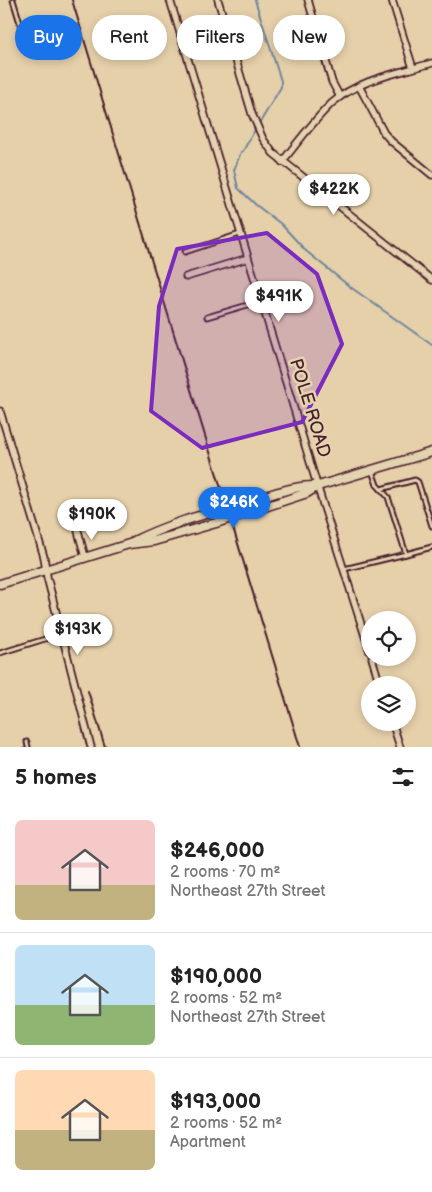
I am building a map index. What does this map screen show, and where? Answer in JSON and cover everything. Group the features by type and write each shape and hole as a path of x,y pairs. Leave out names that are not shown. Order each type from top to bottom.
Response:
{"main road":[{"path":"130,544 151,533 236,505 305,486 318,486 432,452"},
{"path":"0,584 130,544 154,541 216,523 307,494 318,486"}],"street":[{"name":"POLE ROAD","path":"170,0 318,486 361,616"},
{"path":"218,0 252,114 259,132 273,153 432,280"},
{"path":"308,0 332,82 340,97"},
{"path":"392,0 412,68"},
{"path":"282,162 325,111 340,97 359,86 432,62"},
{"path":"359,86 384,133 432,175"},
{"path":"186,277 248,258"},
{"path":"0,411 44,557 91,747"},
{"path":"78,531 85,557"},
{"path":"395,731 400,747"}],"lane":[{"path":"13,0 18,15"},
{"path":"185,252 241,234"},
{"path":"207,317 261,300"},
{"path":"372,470 377,485 388,497 406,554"},
{"path":"381,489 415,480 418,482 432,526"},
{"path":"344,569 432,547"},
{"path":"0,653 62,634"},
{"path":"27,742 28,747"}],"highlighted area":[{"path":"267,233 317,274 342,344 302,422 202,448 151,411 159,306 177,249"}],"waterway":[{"path":"255,0 281,81 281,87 259,124"},
{"path":"256,128 241,152 234,170 238,188 281,224 306,251 349,286 432,345"}],"railway":[{"path":"72,0 300,747"},
{"path":"88,691 105,747"}]}
